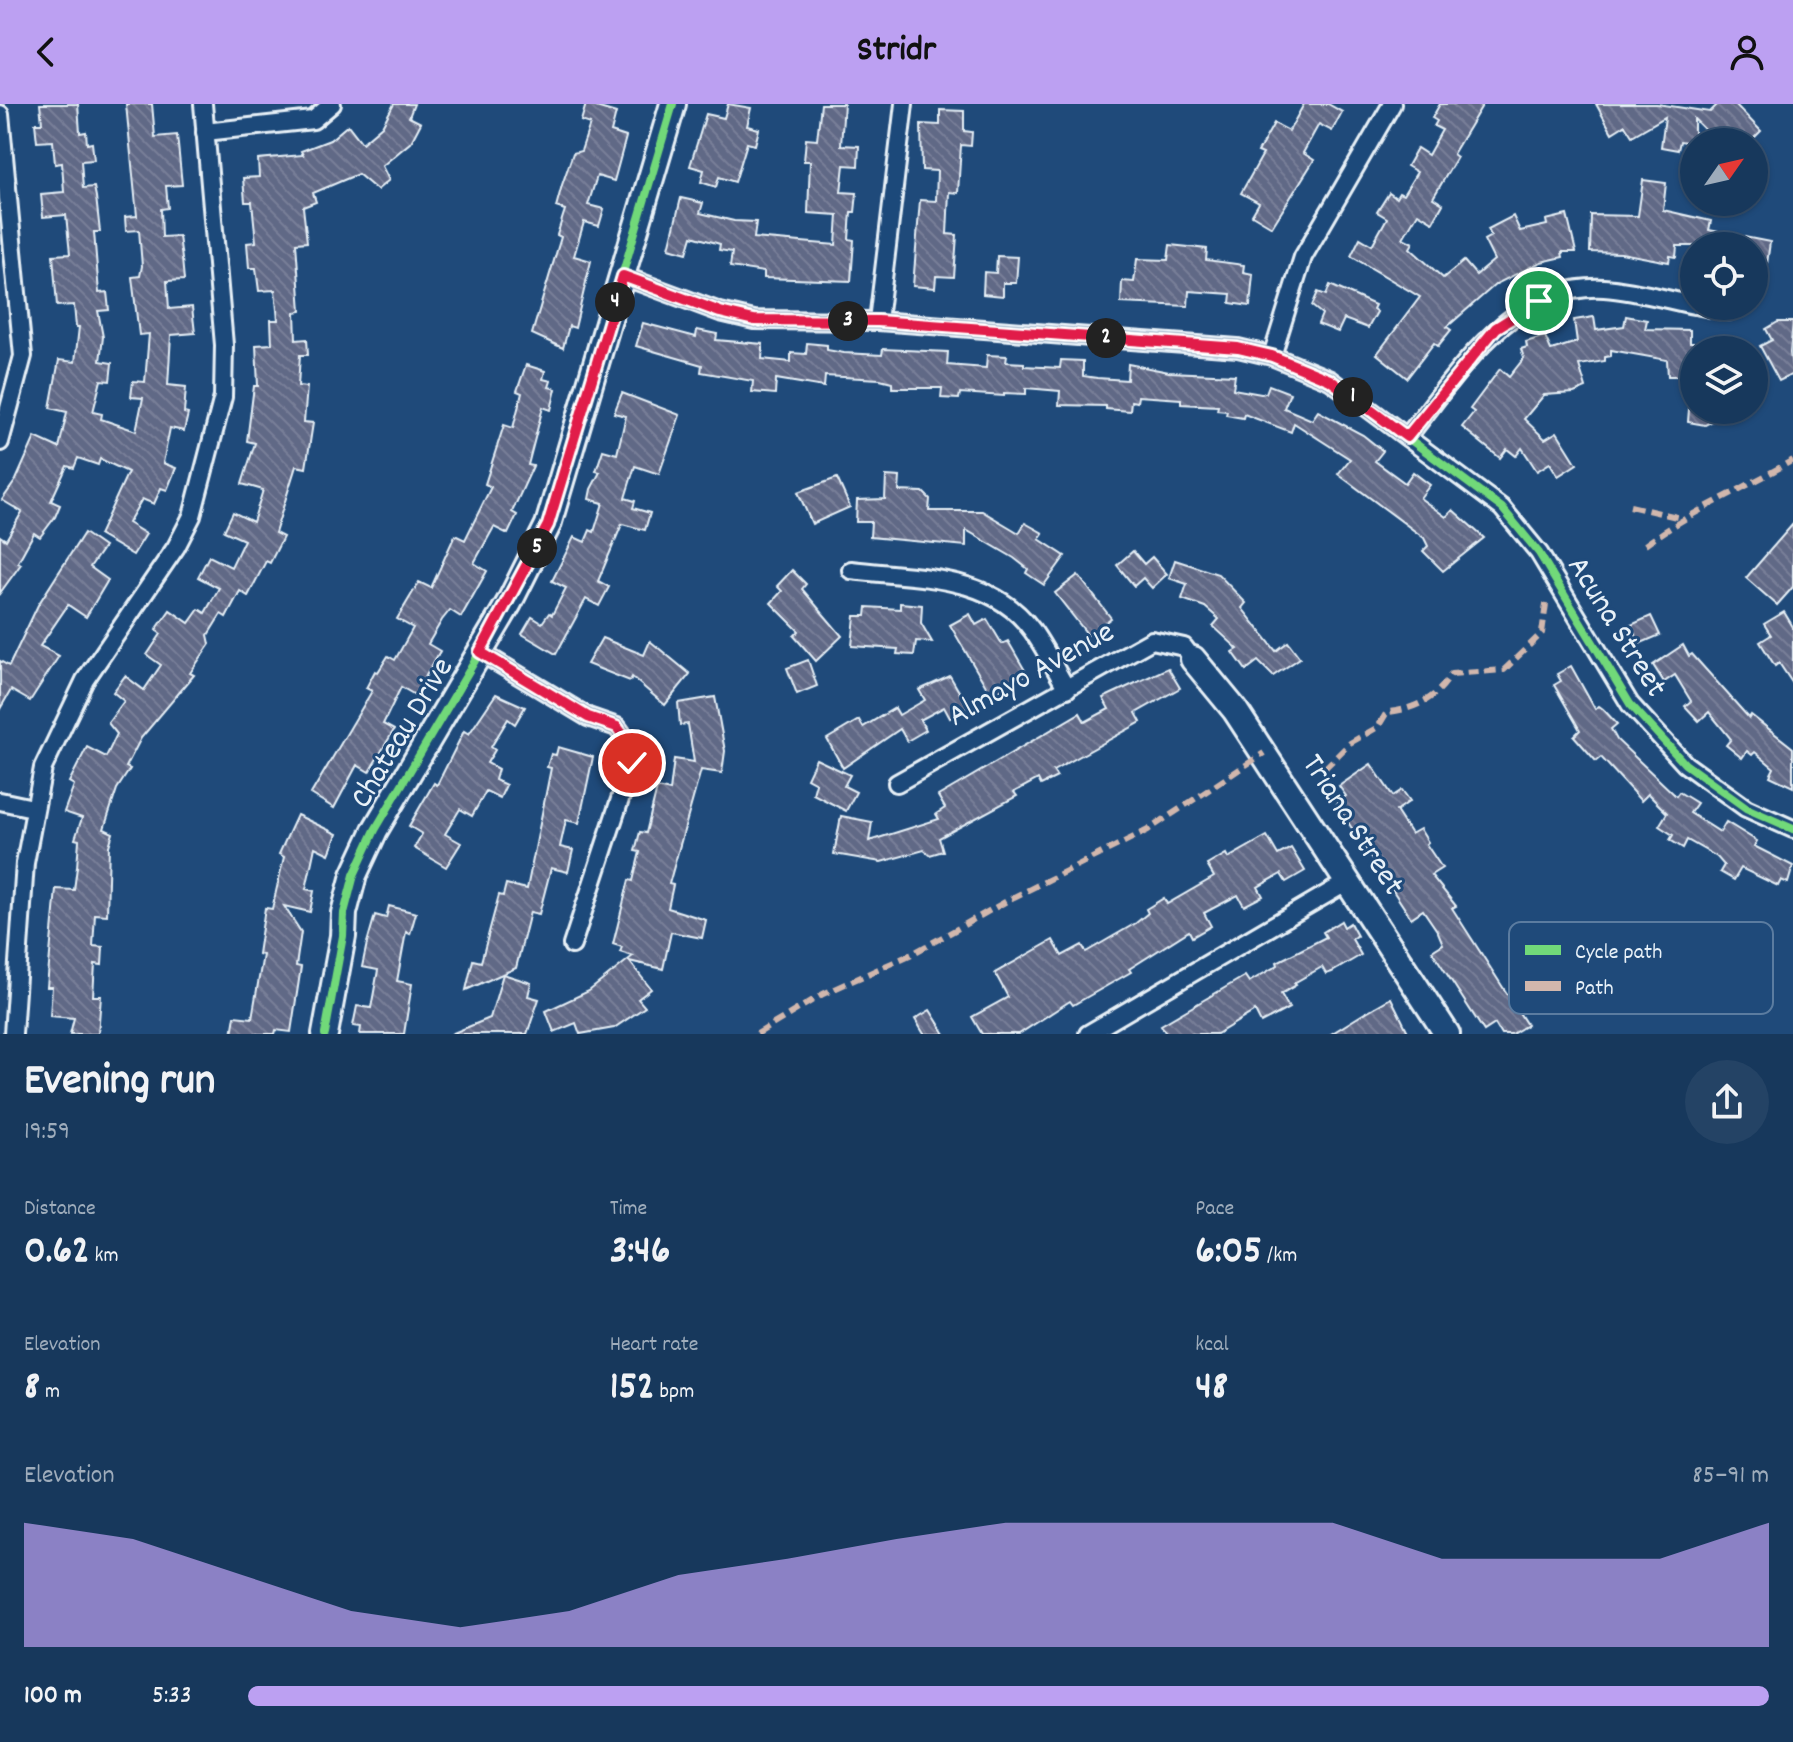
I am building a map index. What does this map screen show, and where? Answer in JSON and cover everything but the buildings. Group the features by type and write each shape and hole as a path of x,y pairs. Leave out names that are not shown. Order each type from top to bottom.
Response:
{"street":[{"path":"13,1034 8,993 33,808 43,768 85,680 176,547 192,516 223,397 224,345 203,104"},
{"path":"205,132 313,120 332,104"},
{"name":"Chateau Drive","path":"325,1034 343,936 344,913 354,875 375,830 480,652 548,525 673,104"},
{"path":"878,321 904,104"},
{"path":"1272,356 1303,257 1392,104"},
{"path":"0,114 23,356 0,442"},
{"name":"Acuna Street","path":"623,276 720,312 754,320 878,321 1238,348 1272,356 1330,380 1502,508 1539,553 1630,704 1685,764 1746,808 1793,829"},
{"path":"1407,437 1496,328 1539,301 1576,289 1605,288 1680,302"},
{"path":"851,570 970,584 995,597 1031,628 1067,689"},
{"name":"Almayo Avenue","path":"897,783 1152,640 1184,647 1193,659"},
{"path":"480,652 588,717 617,727 633,749 632,763 572,945"},
{"name":"Triana Street","path":"1193,659 1235,710 1447,1034"},
{"path":"0,801 33,808"},
{"path":"1088,1034 1349,881"}],"marked path":[{"path":"1645,545 1699,511 1793,460"},
{"path":"1630,506 1681,518"},
{"path":"1324,769 1350,743 1378,727 1387,712 1407,709 1424,701 1439,690 1451,674 1504,670 1542,633 1546,604"},
{"path":"757,1034 823,994 912,954 1014,897 1148,830 1264,753"}],"cycle path":[{"path":"325,1034 343,936 344,913 354,875 375,830 509,603 548,525 673,104"},
{"path":"623,276 720,312 754,320 878,321 1238,348 1272,356 1330,380 1502,508 1539,553 1630,704 1685,764 1746,808 1793,829"}],"route":[{"path":"632,763 633,749 617,727 588,717 480,652 509,603 548,525 623,276 720,312 754,320 878,321 1238,348 1272,356 1330,380 1407,437 1496,328 1539,301"}]}
